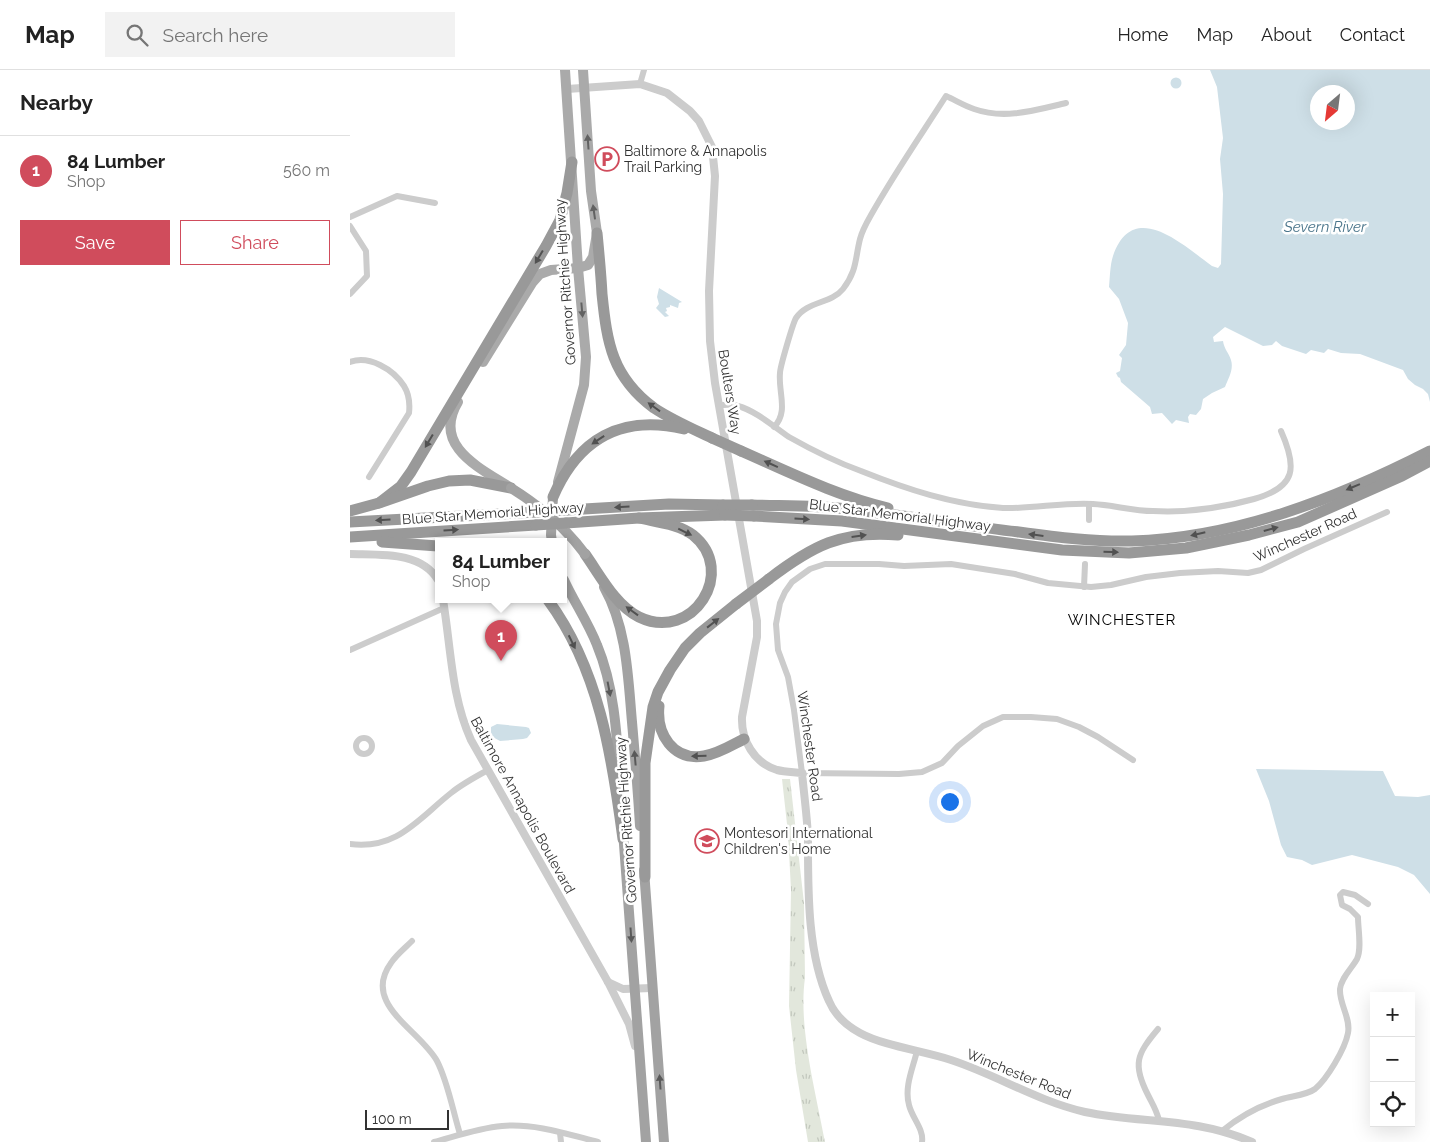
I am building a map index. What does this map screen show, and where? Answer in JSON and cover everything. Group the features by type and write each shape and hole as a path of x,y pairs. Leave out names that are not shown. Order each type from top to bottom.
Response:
{"highway":[{"path":"379,503 401,486 411,472 546,246 560,220 572,162"},
{"path":"597,233 605,329 609,347 617,366 632,388 655,408 712,438 812,482 870,504 950,524"},
{"path":"553,497 575,459 596,440 623,428 656,424 689,430 712,438"},
{"name":"Blue Star Memorial Highway","path":"753,511 1062,550 1128,553 1186,548 1249,535 1298,522 1400,471 1430,451"},
{"name":"Blue Star Memorial Highway","path":"350,522 669,504 753,511 845,508 950,524 1064,538 1131,541 1189,536 1294,510 1430,461"},
{"path":"350,510 449,481 470,480 511,488"},
{"name":"Governor Ritchie Highway","path":"511,488 542,509 562,527 585,554 608,595 620,630 628,665 664,1142"},
{"name":"Governor Ritchie Highway","path":"552,538 553,497"},
{"name":"Blue Star Memorial Highway","path":"350,537 638,518 724,510"},
{"path":"585,554 626,608 639,617 656,622 670,622 687,616 699,607 710,581 711,569 708,555 702,543 691,534 678,528 638,518"},
{"path":"644,877 645,763 653,707 658,692 685,648 700,633 736,604 796,559 815,548 837,540 862,535 886,534 1062,550"},
{"path":"350,541 435,546"},
{"name":"Governor Ritchie Highway","path":"567,586 597,644 605,668 616,730 646,1142"},
{"path":"550,603 558,614 582,661 598,705 610,751 623,839"},
{"path":"670,670 661,695 659,723 664,739 670,746 685,755 696,757 706,756 744,739"}],"main road":[{"name":"Governor Ritchie Highway","path":"553,497 584,385 586,357 565,70"},
{"path":"511,488 469,461 458,451 450,430 450,420 454,409 532,283 540,274 551,270 578,268 588,265 594,257 597,233 591,191 582,70"}],"street":[{"path":"640,84 644,70"},
{"name":"Boulters Way","path":"567,89 640,84 667,93 679,101 699,122 712,147 715,176 708,311 710,341 719,405 757,621 757,637 742,717 744,739"},
{"path":"774,427 780,420 783,410 779,388 780,371 796,318 813,305 834,297 843,290 854,272 860,237 871,215 946,96 974,110 993,114 1017,115 1066,103"},
{"path":"350,217 397,196 435,203"},
{"path":"350,226 366,252 367,276 350,294"},
{"path":"350,362 360,358 386,367 404,386 410,402 409,413 370,477"},
{"path":"719,405 737,405 754,413 774,427 827,457 925,494 1002,508 1088,504 1151,511 1204,510 1259,498 1280,487 1290,476 1292,465 1289,450 1280,431"},
{"path":"1088,504 1088,520"},
{"name":"Winchester Road","path":"1252,1142 1198,1125 1101,1115 1058,1105 972,1067 869,1037 841,1018 828,1000 818,969 809,907 807,826 802,773 788,677 778,650 776,624 780,603 792,582 810,568 825,564 904,566 951,564 1084,587 1111,585 1146,577 1180,573 1248,573 1276,564 1304,549 1387,512"},
{"path":"350,554 412,559 428,566 435,576"},
{"path":"1084,587 1085,564"},
{"name":"Baltimore Annapolis Boulevard","path":"443,603 458,707 471,740 608,982 629,1024 640,1062"},
{"path":"350,650 444,608"},
{"path":"744,739 756,756 778,770 802,773 899,774 922,772 942,762 983,726 1003,717 1031,716 1057,719 1092,734 1133,760"},
{"path":"350,753 356,749"},
{"path":"350,844 367,845 402,834 452,792 488,770"},
{"path":"1222,1131 1257,1109 1281,1099 1314,1090 1331,1069 1348,1032 1346,1016 1340,1000 1340,986 1358,958 1359,944 1358,917 1342,905 1340,895 1343,892 1355,896 1368,904"},
{"path":"412,941 387,968 382,984 383,994 392,1012 426,1045 437,1062 460,1134"},
{"path":"608,982 623,989 652,988"},
{"path":"1158,1029 1144,1046 1138,1068 1159,1120"},
{"path":"917,1050 909,1080 907,1098 912,1115 923,1136 922,1142"},
{"path":"434,1142 488,1128 516,1126 560,1133 598,1142"},
{"path":"560,1133 561,1142"}],"green space":[{"path":"782,779 790,779 804,903 805,978 803,997 806,1039 825,1142 808,1142 796,1070 789,1006 791,890 788,833"}],"water":[{"name":"Severn River","path":"1210,70 1430,70 1430,402 1428,394 1408,379 1403,370 1360,354 1341,353 1328,349 1324,353 1311,350 1306,354 1282,346 1276,341 1272,345 1263,346 1225,327 1213,337 1214,342 1223,341 1230,358 1232,367 1229,378 1225,387 1203,399 1201,409 1196,415 1190,414 1188,417 1189,423 1176,420 1172,424 1162,413 1152,414 1150,407 1121,382 1116,373 1120,371 1122,358 1119,355 1126,345 1128,323 1119,299 1109,287 1113,256 1122,239 1133,230 1145,228 1159,231 1173,238 1212,266 1218,268 1221,264 1223,194 1220,159 1223,138 1217,87"},
{"path":"1176,77 1182,83 1176,89 1170,83"},
{"path":"659,288 682,302 679,303 678,308 670,305 670,307 666,308 667,311 665,312 669,316 665,317 656,308 659,304 657,297"},
{"path":"497,724 526,727 529,728 531,733 527,738 500,741 491,736 491,727"},
{"path":"1256,769 1383,771 1395,796 1418,797 1430,795 1430,894 1414,875 1398,867 1352,855 1312,865 1302,860 1287,857 1281,845 1269,801"}],"place":[{"name":"Baltimore & Annapolis Trail Parking","path":"607,159"},
{"name":"84 Lumber","path":"501,661"},
{"name":"Montesori International Children's Home","path":"707,841"}],"district":[{"name":"WINCHESTER","path":"1122,620"}]}
